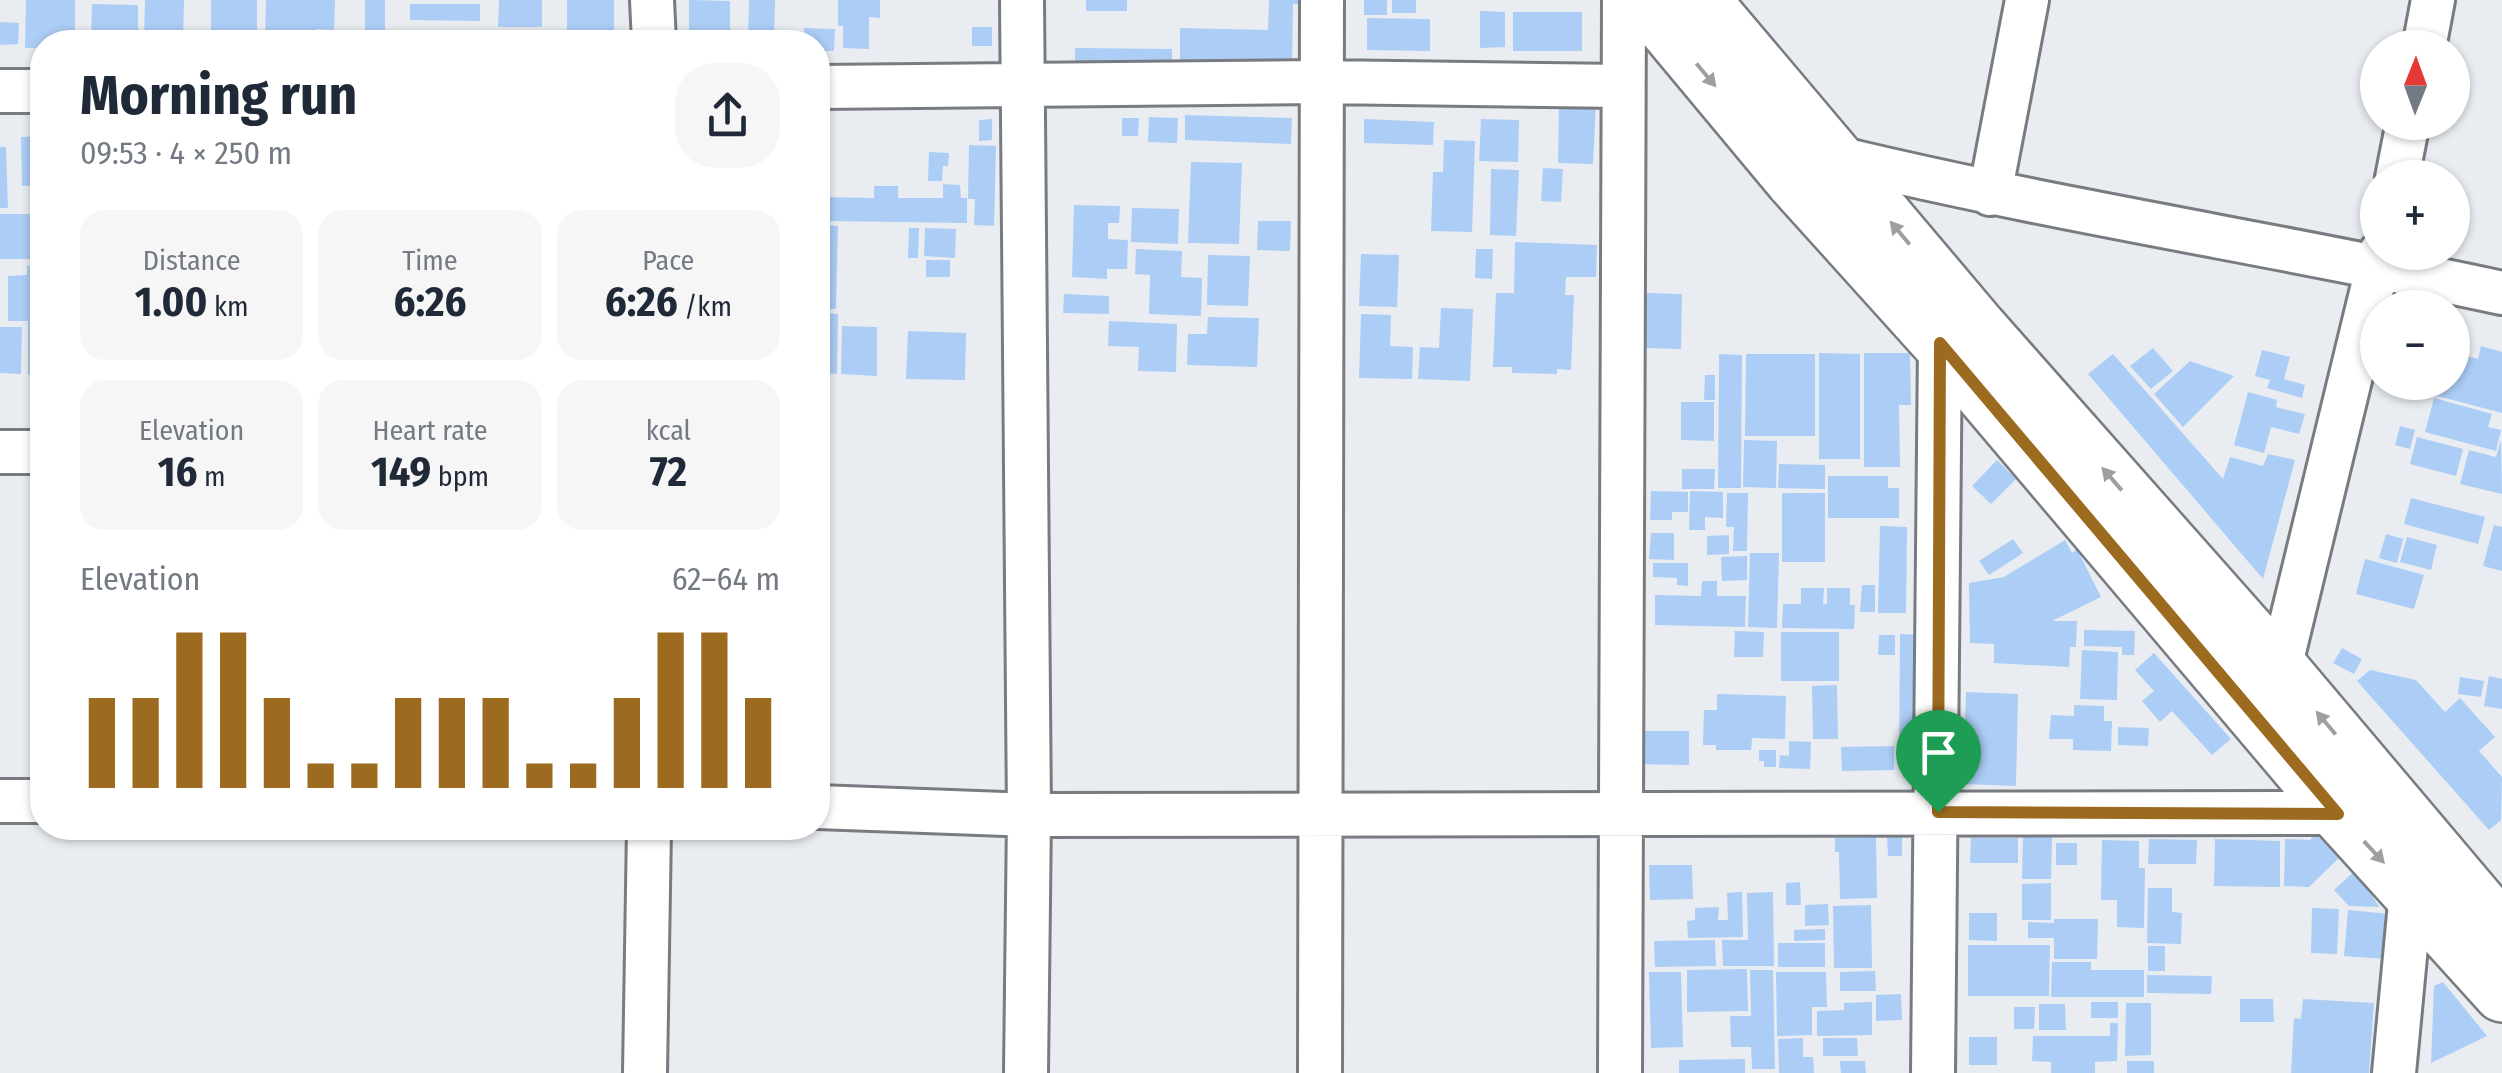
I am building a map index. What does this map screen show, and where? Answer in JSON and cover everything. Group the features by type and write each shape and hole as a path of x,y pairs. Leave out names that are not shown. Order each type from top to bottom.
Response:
{"main road":[{"path":"1644,0 2338,814 2502,994"},
{"path":"1702,0 1979,328 2280,668 2502,931"}],"street":[{"path":"652,0 653,30"},
{"path":"1022,0 1029,815 1026,1073"},
{"path":"1320,1073 1322,0"},
{"path":"1620,1073 1624,0"},
{"path":"1990,194 2027,0"},
{"path":"2428,30 2434,0"},
{"path":"830,86 1323,82 1623,86"},
{"path":"0,92 30,91"},
{"path":"1838,158 1990,194 2360,256"},
{"path":"2280,668 2377,270"},
{"path":"2419,270 2502,293"},
{"path":"1934,1073 1940,343"},
{"path":"0,452 30,452"},
{"path":"0,801 30,801"},
{"path":"830,807 1029,815 2338,814"},
{"path":"645,1073 649,840"},
{"path":"2394,1073 2412,893"}],"building":[{"path":"26,0 75,0 75,30 30,30 30,48 25,48"},
{"path":"145,0 184,0 183,30 144,30"},
{"path":"211,0 257,0 257,30 211,30"},
{"path":"266,0 335,0 334,30 265,30"},
{"path":"365,0 385,0 385,30 365,30"},
{"path":"499,0 542,0 542,27 498,27"},
{"path":"567,0 614,0 614,30 567,30"},
{"path":"689,0 730,1 730,30 689,30"},
{"path":"749,0 775,0 774,30 748,30"},
{"path":"838,0 880,0 880,18 869,17 869,49 843,48"},
{"path":"1086,0 1127,0 1127,11 1086,11"},
{"path":"1269,0 1309,0 1309,4 1293,4 1292,67 1180,65 1180,28 1268,30"},
{"path":"1364,0 1387,0 1387,15 1364,15"},
{"path":"1392,0 1416,0 1416,13 1392,13"},
{"path":"92,4 138,5 138,30 91,30"},
{"path":"410,4 480,4 480,21 410,20"},
{"path":"1480,11 1505,12 1505,47 1480,48"},
{"path":"1513,12 1582,12 1582,51 1513,51"},
{"path":"1367,18 1430,19 1430,51 1367,50"},
{"path":"0,22 19,23 18,44 0,45"},
{"path":"972,27 992,27 992,46 972,46"},
{"path":"835,29 834,51 830,51 830,30 804,30"},
{"path":"1075,48 1172,49 1172,66 1075,65"},
{"path":"1559,101 1596,102 1593,164 1558,163"},
{"path":"1185,115 1292,118 1291,144 1185,140"},
{"path":"1149,117 1178,118 1177,143 1148,142"},
{"path":"1122,118 1139,118 1138,136 1122,136"},
{"path":"992,119 992,140 979,141 979,120"},
{"path":"1364,119 1434,122 1433,145 1364,143"},
{"path":"1481,119 1519,120 1518,162 1479,161"},
{"path":"21,137 30,137 30,186 22,186"},
{"path":"1444,140 1475,141 1472,232 1431,231 1433,172 1443,172"},
{"path":"969,145 996,146 994,226 974,225 975,199 968,199"},
{"path":"0,147 6,147 8,208 0,208"},
{"path":"929,152 949,153 942,181 928,181"},
{"path":"1191,162 1242,163 1239,244 1188,243"},
{"path":"1543,168 1563,169 1561,202 1541,201"},
{"path":"1491,169 1519,170 1516,236 1490,235"},
{"path":"943,184 960,185 961,198 967,198 967,223 830,221 830,197 874,198 874,186 898,186 898,198 943,198"},
{"path":"1074,205 1120,206 1119,223 1108,223 1108,239 1128,240 1127,269 1107,269 1107,279 1072,277"},
{"path":"1132,208 1179,209 1178,244 1131,242"},
{"path":"0,214 30,214 30,259 0,259"},
{"path":"1258,221 1291,221 1290,251 1257,250"},
{"path":"830,226 838,226 836,309 830,309"},
{"path":"909,228 919,228 918,258 908,258"},
{"path":"925,228 956,229 955,258 924,256"},
{"path":"1515,242 1597,245 1596,277 1566,277 1565,295 1574,295 1571,370 1557,369 1557,374 1512,373 1512,367 1493,367 1496,293 1514,293"},
{"path":"1136,249 1182,251 1181,277 1202,278 1201,316 1149,314 1150,275 1135,274"},
{"path":"1476,249 1493,249 1492,279 1475,278"},
{"path":"1361,254 1399,255 1397,307 1359,306"},
{"path":"1208,255 1250,256 1248,306 1207,305"},
{"path":"926,260 950,260 950,277 926,277"},
{"path":"30,266 30,375 28,321 8,321 8,276 27,275"},
{"path":"1646,293 1682,294 1681,349 1645,348"},
{"path":"1064,294 1109,296 1109,314 1063,313"},
{"path":"1441,308 1473,309 1470,381 1418,379 1420,347 1439,348"},
{"path":"830,314 838,314 837,374 830,374"},
{"path":"1361,314 1391,315 1390,346 1413,347 1412,379 1359,378"},
{"path":"1208,317 1259,318 1257,367 1187,365 1188,334 1207,334"},
{"path":"1109,321 1177,324 1176,372 1138,371 1139,347 1108,346"},
{"path":"842,326 877,327 877,376 841,374"},
{"path":"0,327 22,327 21,374 0,373"},
{"path":"908,331 966,333 965,380 906,379"},
{"path":"2481,346 2502,352 2502,413 2453,400 2470,400 2470,357 2478,359"},
{"path":"2153,348 2173,371 2151,389 2130,366"},
{"path":"2262,350 2290,357 2284,379 2305,385 2302,398 2267,388 2270,380 2255,376"},
{"path":"1819,353 1860,354 1860,459 1819,459"},
{"path":"1864,353 1910,353 1911,405 1899,405 1900,467 1864,467"},
{"path":"1719,354 1742,355 1741,488 1718,488"},
{"path":"1746,354 1815,354 1815,436 1745,436"},
{"path":"2113,354 2223,479 2230,457 2263,466 2268,454 2295,460 2263,579 2088,374"},
{"path":"2190,361 2234,376 2183,427 2154,394"},
{"path":"1705,375 1715,375 1715,400 1704,400"},
{"path":"2248,392 2277,400 2276,407 2305,414 2299,434 2271,427 2264,453 2234,445"},
{"path":"2433,400 2492,414 2488,427 2501,430 2496,451 2425,432"},
{"path":"1681,402 1714,402 1714,441 1681,440"},
{"path":"2400,426 2415,430 2410,449 2395,445"},
{"path":"2417,437 2463,449 2456,476 2410,464"},
{"path":"1744,440 1777,441 1776,488 1743,487"},
{"path":"2501,440 2502,494 2460,484 2469,450 2496,457"},
{"path":"1997,460 2016,479 1991,504 1972,486"},
{"path":"1779,464 1825,465 1825,489 1778,488"},
{"path":"1682,469 1715,469 1714,489 1682,489"},
{"path":"1828,476 1888,476 1888,488 1899,488 1899,518 1828,518"},
{"path":"1651,491 1688,492 1688,512 1672,512 1672,520 1650,520"},
{"path":"1690,491 1723,492 1723,518 1705,517 1705,530 1689,530"},
{"path":"1727,493 1748,493 1747,551 1733,551 1734,527 1726,527"},
{"path":"1782,493 1825,493 1825,562 1782,562"},
{"path":"2411,498 2485,517 2478,544 2404,524"},
{"path":"2494,525 2502,527 2502,571 2483,566"},
{"path":"1880,526 1907,527 1906,613 1878,613"},
{"path":"1651,533 1674,533 1674,560 1649,559"},
{"path":"2386,534 2403,539 2397,563 2379,558"},
{"path":"1729,535 1729,554 1707,555 1707,536"},
{"path":"2407,537 2437,545 2431,570 2400,562"},
{"path":"2013,539 2023,553 1989,575 1979,561"},
{"path":"2065,540 2072,553 2077,549 2101,597 2052,621 2077,621 2076,647 2070,647 2069,667 1994,663 1994,644 1970,643 1969,583 2004,577"},
{"path":"1750,553 1779,553 1777,628 1748,627"},
{"path":"1747,556 1747,580 1722,581 1721,557"},
{"path":"2365,559 2424,575 2414,609 2356,594"},
{"path":"1653,563 1688,563 1688,586 1677,585 1677,578 1653,577"},
{"path":"1702,581 1717,581 1717,596 1746,596 1745,627 1655,625 1655,595 1701,596"},
{"path":"1862,585 1875,585 1875,612 1860,612"},
{"path":"1801,588 1824,588 1823,604 1827,604 1827,588 1850,588 1850,605 1855,605 1854,629 1782,628 1783,604 1801,604"},
{"path":"2084,630 2135,631 2134,655 2122,655 2122,647 2084,646"},
{"path":"1735,631 1764,632 1763,657 1734,657"},
{"path":"1781,632 1839,632 1839,681 1781,681"},
{"path":"1900,634 1925,635 1924,767 1899,767"},
{"path":"1879,635 1895,635 1895,655 1878,655"},
{"path":"2342,648 2362,659 2354,674 2333,663"},
{"path":"2082,650 2118,652 2117,700 2080,699"},
{"path":"2154,653 2231,739 2212,755 2172,711 2160,722 2142,701 2154,691 2135,670"},
{"path":"2370,670 2416,680 2445,712 2460,698 2495,737 2479,751 2502,777 2501,820 2489,830 2357,681"},
{"path":"2489,676 2502,679 2502,709 2484,706"},
{"path":"2460,677 2484,681 2481,697 2458,694"},
{"path":"1837,685 1838,739 1813,739 1812,686"},
{"path":"1966,692 2018,694 2016,786 1963,784"},
{"path":"1717,694 1786,696 1785,739 1752,738 1751,750 1716,750 1716,745 1703,745 1704,710 1717,710"},
{"path":"2074,705 2104,706 2104,721 2112,721 2111,751 2073,750 2073,739 2049,739 2051,715 2074,716"},
{"path":"2118,727 2149,728 2148,746 2118,745"},
{"path":"1628,731 1689,731 1689,765 1628,764"},
{"path":"1789,741 1811,742 1810,769 1779,768 1780,755 1789,756"},
{"path":"1894,746 1894,770 1842,771 1841,747"},
{"path":"1759,750 1776,750 1776,767 1764,767 1764,761 1759,761"},
{"path":"2316,833 2340,857 2309,887 2284,886 2285,839 2310,840"},
{"path":"1887,836 1902,836 1902,856 1888,856"},
{"path":"1876,837 1877,898 1840,899 1835,838"},
{"path":"2023,837 2052,837 2051,879 2022,879"},
{"path":"1971,838 2018,838 2018,863 1970,863"},
{"path":"2149,839 2197,840 2196,864 2148,864"},
{"path":"2215,839 2280,841 2280,887 2214,886"},
{"path":"2102,840 2139,841 2139,868 2145,868 2144,928 2117,927 2117,900 2101,900"},
{"path":"2056,843 2077,843 2077,865 2056,865"},
{"path":"1649,865 1692,865 1693,899 1650,900"},
{"path":"2356,870 2379,907 2349,906 2334,890"},
{"path":"1800,882 1801,905 1786,905 1786,883"},
{"path":"2051,883 2051,920 2022,920 2022,884"},
{"path":"2148,888 2172,888 2172,912 2182,913 2181,944 2147,943"},
{"path":"1742,892 1743,937 1688,938 1687,921 1695,920 1695,908 1719,907 1718,920 1728,920 1727,893"},
{"path":"1773,892 1774,966 1723,966 1722,940 1748,940 1747,893"},
{"path":"1828,904 1829,925 1805,926 1805,905"},
{"path":"1871,905 1872,968 1834,968 1833,906"},
{"path":"2312,908 2339,909 2337,954 2311,953"},
{"path":"2348,910 2390,914 2386,959 2344,956"},
{"path":"1969,913 1997,913 1997,941 1969,940"},
{"path":"2054,919 2098,919 2097,959 2054,959 2054,938 2028,938 2028,922 2054,923"},
{"path":"1825,929 1825,940 1794,941 1794,930"},
{"path":"1715,940 1716,966 1655,967 1654,941"},
{"path":"1778,943 1825,943 1825,967 1778,967"},
{"path":"1968,945 2050,945 2049,996 1968,996"},
{"path":"2148,946 2165,946 2165,971 2148,971"},
{"path":"2052,962 2091,962 2091,970 2144,970 2144,997 2051,997"},
{"path":"1747,969 1748,1011 1687,1012 1687,970"},
{"path":"1750,970 1773,970 1775,1069 1752,1069 1751,1047 1731,1047 1730,1016 1751,1016"},
{"path":"1875,971 1876,991 1840,991 1840,972"},
{"path":"1649,972 1681,972 1683,1047 1651,1048"},
{"path":"1776,972 1826,972 1827,1007 1812,1007 1812,1035 1777,1036"},
{"path":"2147,975 2212,976 2211,994 2147,993"},
{"path":"2443,982 2487,1036 2431,1063 2434,986"},
{"path":"1901,994 1902,1020 1876,1021 1876,995"},
{"path":"2240,999 2273,999 2274,1022 2240,1022"},
{"path":"2303,999 2374,1003 2369,1073 2291,1073 2294,1018 2301,1019"},
{"path":"1872,1002 1872,1035 1817,1036 1817,1011 1844,1010 1844,1003"},
{"path":"2091,1002 2118,1002 2118,1018 2091,1018"},
{"path":"2126,1003 2151,1003 2151,1055 2125,1056"},
{"path":"2039,1004 2065,1004 2066,1030 2039,1030"},
{"path":"2014,1007 2035,1007 2034,1029 2014,1029"},
{"path":"2110,1023 2118,1023 2117,1061 2095,1062 2095,1073 2051,1073 2051,1062 2032,1061 2033,1036 2110,1036"},
{"path":"1969,1037 1997,1037 1997,1065 1969,1065"},
{"path":"1803,1038 1803,1057 1813,1057 1814,1073 1779,1073 1778,1039"},
{"path":"1823,1038 1857,1038 1858,1056 1823,1056"},
{"path":"1745,1059 1745,1073 1679,1073 1679,1060"},
{"path":"1840,1061 1865,1061 1866,1073 1841,1073"},
{"path":"2127,1061 2154,1061 2154,1073 2127,1073"}],"route":[{"path":"1940,343 2338,814 1938,812 1940,460 1940,343"}]}
